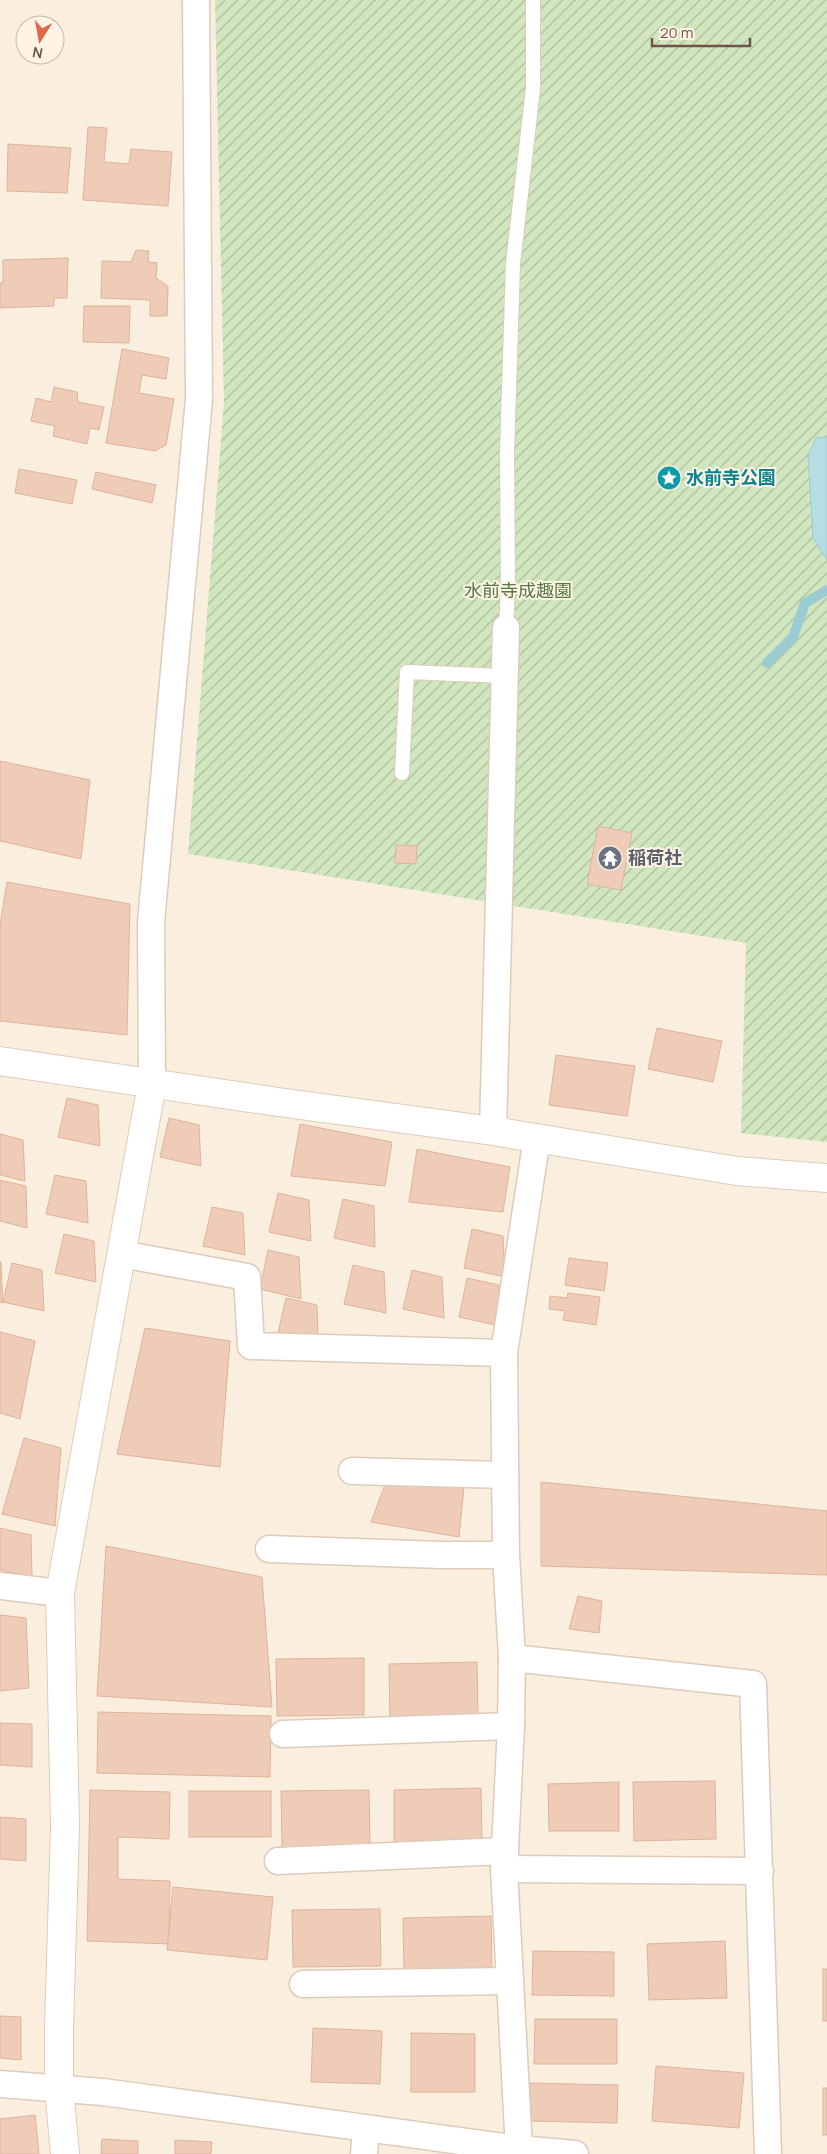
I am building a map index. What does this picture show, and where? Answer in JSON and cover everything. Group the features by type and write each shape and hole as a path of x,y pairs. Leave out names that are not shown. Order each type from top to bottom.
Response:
{"street":[{"path":"65,2154 59,2088 59,2026 66,1826 60,1593 152,1084 151,922 199,399 196,0"},
{"path":"493,1131 506,628"},
{"path":"0,1061 493,1131 737,1171 827,1178"},
{"path":"519,2149 505,1860 512,1658 506,1555 504,1353 537,1138"},
{"path":"121,1254 247,1277 251,1346 504,1353"},
{"path":"352,1471 505,1475"},
{"path":"269,1549 441,1555 506,1555"},
{"path":"0,1586 60,1593"},
{"path":"512,1658 753,1684 768,2154"},
{"path":"283,1734 511,1726"},
{"path":"278,1861 505,1860 760,1871"},
{"path":"303,1984 510,1981"},
{"path":"0,2084 103,2092 365,2141 566,2153"}],"lane":[{"path":"506,628 508,589 507,452 513,264 533,88 532,0"},
{"path":"402,774 407,672 504,676"}],"green space":[{"name":"水前寺成趣園","path":"215,0 827,0 827,1142 741,1133 746,943 188,854 224,402"}],"water":[{"path":"827,437 827,560 813,538 808,456 816,438"}],"building":[{"path":"88,127 107,128 104,162 129,164 131,149 172,152 168,206 83,200"},
{"path":"8,144 71,148 67,193 7,191"},
{"path":"136,250 149,251 148,262 157,263 156,278 168,286 167,316 150,316 150,300 101,298 102,261 131,262"},
{"path":"68,258 67,298 54,298 54,306 0,308 0,283 3,283 3,260"},
{"path":"84,306 130,306 129,343 83,342"},
{"path":"122,349 169,358 166,379 142,375 139,393 174,399 166,445 155,451 106,443"},
{"path":"54,387 77,392 78,402 104,407 99,430 90,428 87,444 53,436 55,426 31,421 36,398 51,402"},
{"path":"19,469 77,480 72,504 15,493"},
{"path":"96,472 156,485 152,503 92,489"},
{"path":"0,761 90,780 81,859 0,841"},
{"name":"稲荷社","path":"598,826 632,833 621,890 587,884"},
{"path":"396,845 417,846 416,864 395,863"},
{"path":"7,882 130,904 127,1035 0,1021 0,925"},
{"path":"657,1028 722,1041 713,1082 648,1069"},
{"path":"556,1055 635,1066 627,1116 549,1105"},
{"path":"67,1098 98,1105 100,1146 58,1137"},
{"path":"169,1118 199,1125 201,1166 160,1157"},
{"path":"300,1124 392,1142 385,1186 291,1176"},
{"path":"0,1134 23,1140 25,1181 0,1175"},
{"path":"417,1149 510,1167 503,1212 409,1202"},
{"path":"55,1175 86,1181 88,1223 46,1214"},
{"path":"0,1180 26,1186 27,1228 0,1221"},
{"path":"278,1193 309,1200 311,1241 269,1232"},
{"path":"343,1199 374,1206 375,1247 334,1238"},
{"path":"212,1207 243,1213 245,1255 203,1246"},
{"path":"472,1229 503,1236 505,1277 464,1268"},
{"path":"64,1234 94,1241 96,1282 55,1273"},
{"path":"268,1250 299,1257 301,1299 260,1289"},
{"path":"569,1258 608,1263 604,1291 565,1285"},
{"path":"1,1262 3,1303 0,1302"},
{"path":"12,1263 42,1270 44,1311 3,1302"},
{"path":"353,1265 384,1272 386,1313 344,1304"},
{"path":"412,1270 442,1277 444,1318 403,1309"},
{"path":"467,1278 499,1285 500,1326 459,1317"},
{"path":"568,1293 600,1297 596,1325 563,1320 565,1311 549,1309 550,1296 567,1298"},
{"path":"286,1298 317,1305 318,1347 277,1337"},
{"path":"145,1328 230,1341 220,1467 117,1454"},
{"path":"0,1332 35,1341 20,1419 0,1413"},
{"path":"24,1438 61,1448 55,1526 2,1514"},
{"path":"386,1482 464,1487 459,1537 371,1522"},
{"path":"541,1482 827,1511 827,1575 541,1566"},
{"path":"0,1528 31,1535 32,1577 0,1570"},
{"path":"106,1546 262,1577 272,1707 97,1696"},
{"path":"578,1596 602,1601 599,1633 569,1629"},
{"path":"0,1615 26,1618 29,1688 0,1691"},
{"path":"364,1658 364,1715 277,1716 276,1659"},
{"path":"477,1662 478,1719 390,1720 389,1664"},
{"path":"98,1712 271,1716 270,1777 97,1773"},
{"path":"0,1723 32,1724 32,1767 0,1765"},
{"path":"715,1781 716,1839 634,1841 633,1782"},
{"path":"619,1782 619,1831 549,1831 548,1784"},
{"path":"481,1788 482,1845 394,1846 394,1790"},
{"path":"90,1790 170,1792 169,1839 118,1837 118,1879 170,1881 169,1944 87,1941"},
{"path":"369,1790 370,1847 282,1848 281,1791"},
{"path":"189,1791 271,1791 271,1837 189,1837"},
{"path":"0,1817 26,1819 26,1861 0,1859"},
{"path":"173,1887 273,1897 267,1960 167,1950"},
{"path":"380,1909 381,1966 293,1967 292,1910"},
{"path":"491,1916 492,1973 404,1974 403,1918"},
{"path":"725,1941 727,1998 649,2000 647,1944"},
{"path":"533,1951 614,1952 614,1996 532,1995"},
{"path":"823,1969 827,1969 827,2021 823,2021"},
{"path":"0,2016 21,2017 21,2060 0,2058"},
{"path":"535,2019 617,2019 617,2064 534,2064"},
{"path":"313,2028 382,2031 380,2084 311,2082"},
{"path":"411,2033 475,2034 475,2092 411,2092"},
{"path":"656,2066 744,2073 739,2128 652,2121"},
{"path":"529,2083 618,2085 617,2123 529,2121"},
{"path":"823,2088 827,2088 827,2135 823,2135"},
{"path":"35,2115 39,2154 0,2154 0,2119"},
{"path":"102,2139 138,2141 138,2154 101,2154"},
{"path":"175,2140 212,2142 211,2154 175,2154"}],"waterway":[{"path":"767,663 793,637 805,603 827,590"}],"place":[{"name":"水前寺公園","path":"669,478"},
{"name":"稲荷社","path":"610,858"}]}
